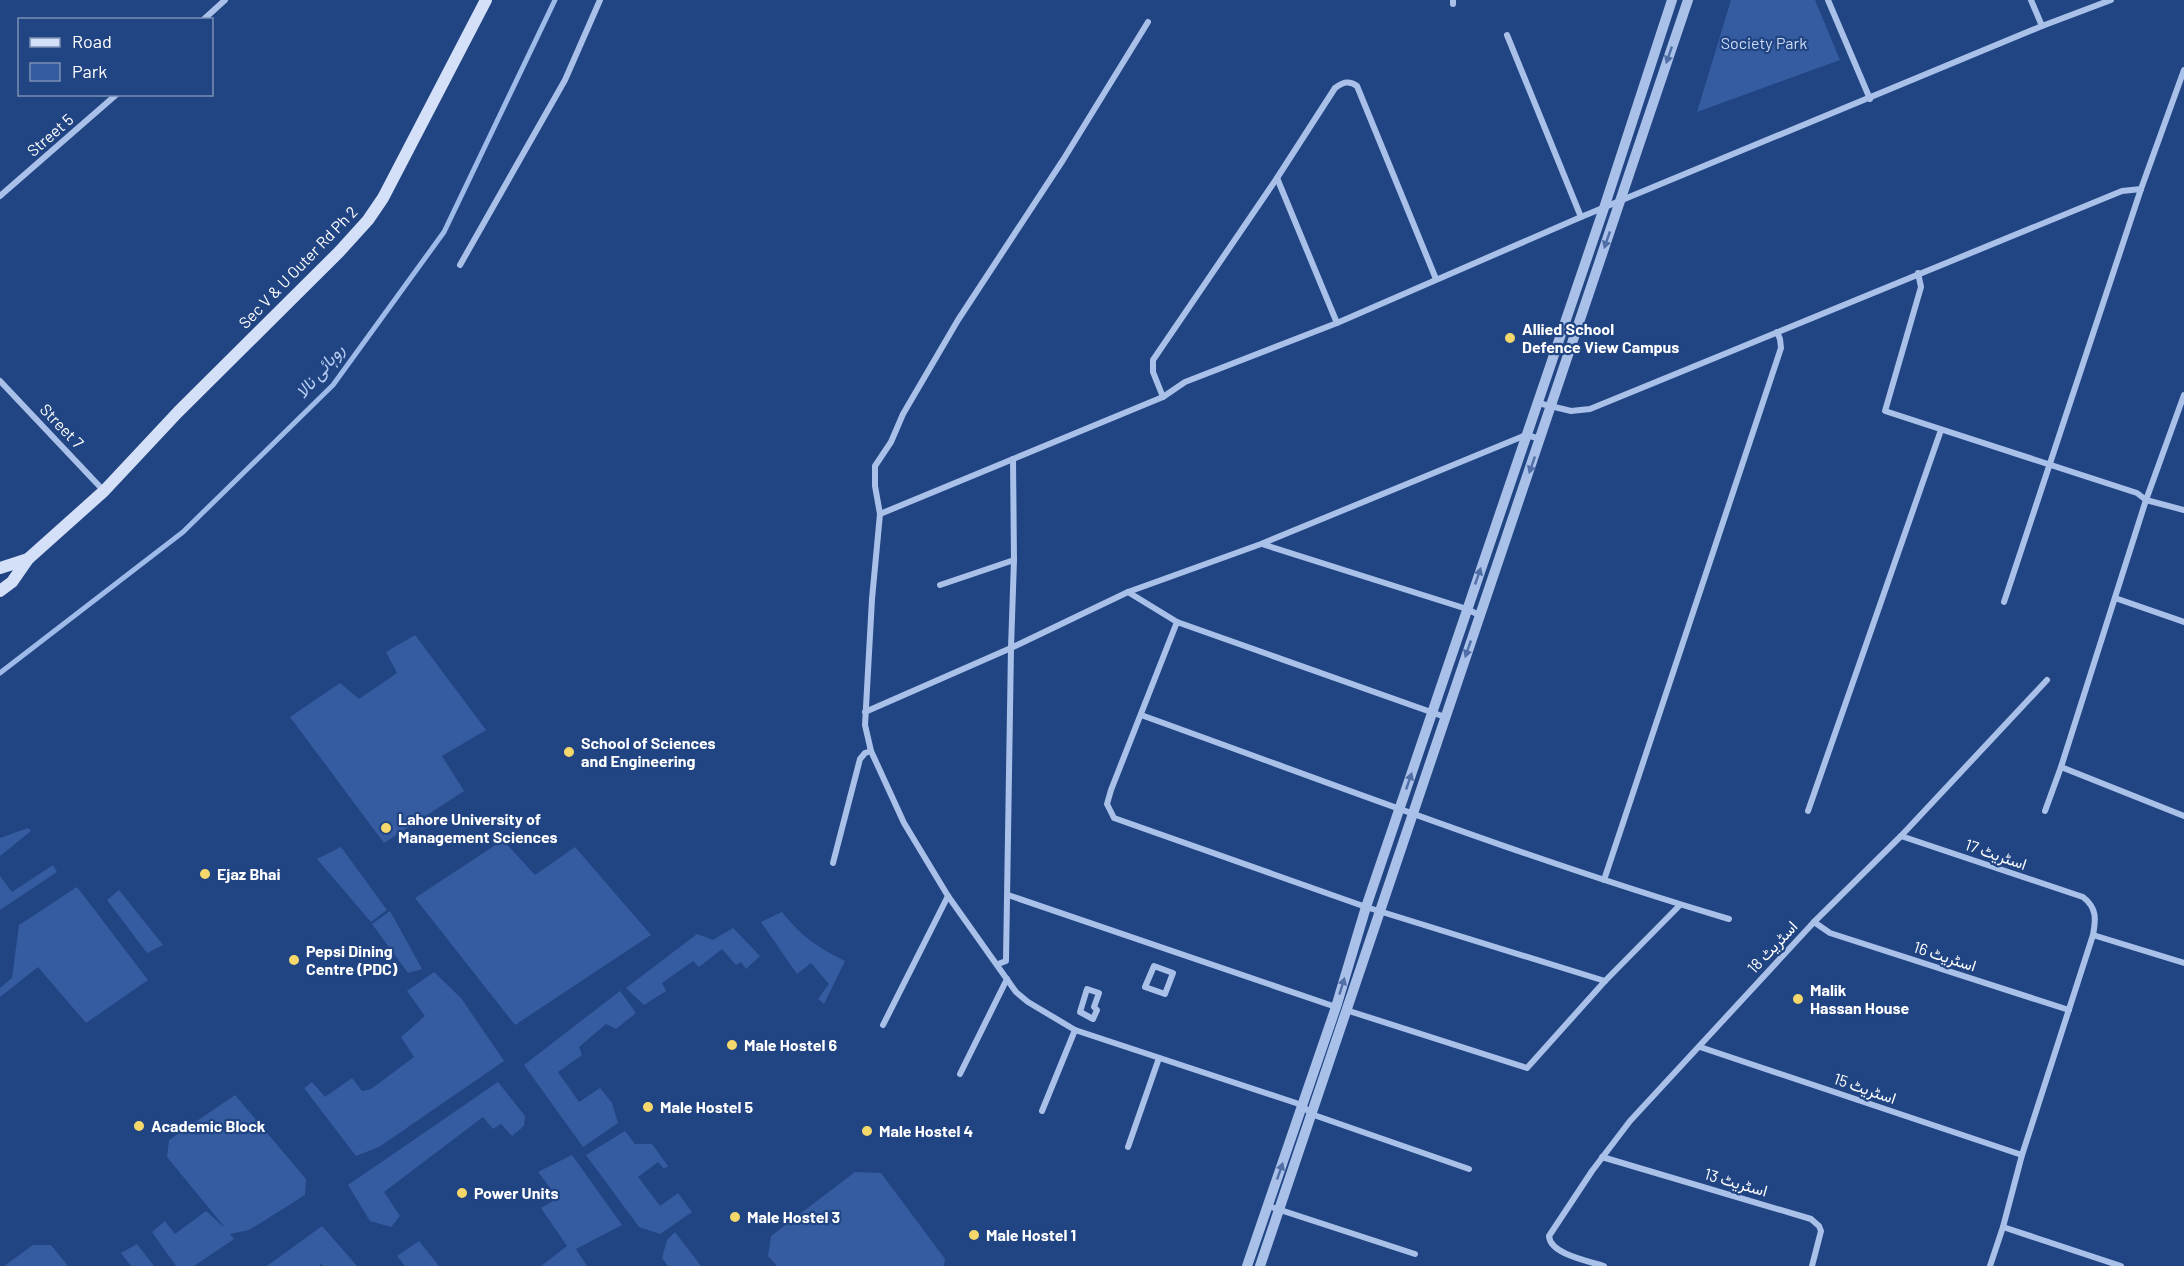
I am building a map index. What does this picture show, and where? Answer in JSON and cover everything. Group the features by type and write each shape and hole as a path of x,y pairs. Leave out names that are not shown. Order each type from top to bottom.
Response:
{"main road":[{"name":"Sec V & U Outer Rd Ph 2","path":"28,559 104,491 178,412 339,252 368,220 383,198 486,0"},
{"path":"0,568 28,559"},
{"path":"0,591 12,582 28,559"}],"street":[{"path":"205,18 225,0"},
{"path":"460,265 565,80 600,0"},
{"path":"1247,1266 1311,1114 1341,1009 1366,907 1604,208 1672,0"},
{"path":"1260,1266 1273,1208 1302,1105 1379,912 1414,814 1479,615 1541,439 1688,0"},
{"path":"1828,0 1870,99"},
{"path":"2031,0 2042,26"},
{"path":"880,514 1163,397 1185,382 1337,323 1581,217 2042,26 2111,0"},
{"path":"1148,22 1063,160 958,320 875,466 875,486 880,514 865,712 865,725 871,751 904,823 948,896 1007,979 1028,1002 1075,1030 1302,1105 1311,1114 1469,1169"},
{"path":"1507,35 1581,217"},
{"path":"2004,602 2141,189 2184,70"},
{"path":"1163,397 1153,372 1153,360 1277,178 1335,88 1341,83 1353,83 1357,86 1436,279"},
{"name":"Street 5","path":"0,196 115,96"},
{"path":"1277,178 1337,323"},
{"path":"1538,403 1571,411 1590,409 2122,191 2141,189"},
{"path":"1918,273 1921,287 1885,411 2137,493 2146,500 2184,510"},
{"path":"1604,880 1781,348 1777,332"},
{"name":"Street 7","path":"0,381 104,491"},
{"path":"2045,811 2146,500 2183,398"},
{"path":"1808,811 1941,430"},
{"path":"865,712 1011,648 1128,592 1261,544 1526,435 1541,439"},
{"path":"998,964 1006,961 1008,895 1014,560 1013,459"},
{"path":"1261,544 1467,609 1479,615"},
{"path":"940,585 1014,560"},
{"path":"1128,592 1177,622 1445,717"},
{"path":"2115,598 2184,622"},
{"path":"1177,622 1107,804 1114,818 1379,912 1605,981"},
{"name":"اسٹریٹ 18","path":"1604,1266 1558,1251 1549,1241 1551,1231 1602,1157 1630,1121 1814,922 1900,836 2047,680"},
{"path":"1141,716 1604,880 1729,920"},
{"path":"833,863 860,759 864,753 871,751"},
{"path":"2061,767 2184,816"},
{"name":"اسٹریٹ 17","path":"1900,836 2083,897 2094,909 2096,917 2093,935"},
{"path":"1008,895 1341,1009 1527,1068 1605,981 1680,905"},
{"path":"883,1025 948,896"},
{"name":"اسٹریٹ 16","path":"1814,922 1830,933 2069,1010"},
{"path":"1990,1266 2022,1155 2093,935 2184,963"},
{"path":"1154,966 1173,973 1165,994 1145,987 1154,966"},
{"path":"960,1074 1007,979"},
{"path":"1087,989 1099,993 1094,1007 1098,1010 1093,1019 1080,1012 1087,989"},
{"path":"1042,1111 1075,1030"},
{"name":"اسٹریٹ 15","path":"1700,1047 2022,1155"},
{"path":"1128,1147 1159,1058"},
{"name":"اسٹریٹ 13","path":"1602,1157 1811,1219 1821,1231 1812,1266"},
{"path":"1273,1208 1415,1254"},
{"path":"2003,1227 2121,1266"}],"green space":[{"name":"Society Park","path":"1731,0 1815,0 1840,60 1697,112"},
{"path":"415,635 486,730 442,756 464,791 384,843 290,717 340,683 359,699 397,673 386,652"},
{"path":"28,828 31,831 0,856 0,838"},
{"path":"503,840 535,875 575,847 651,935 515,1025 415,898"},
{"path":"341,847 387,910 371,922 317,859"},
{"path":"53,865 57,872 0,910 0,876 12,892"},
{"path":"77,887 148,980 86,1023 38,967 0,997 0,988 12,978 19,925"},
{"path":"119,890 163,945 147,953 107,900"},
{"path":"390,911 422,969 408,973 372,924"},
{"path":"782,912 810,941 845,961 824,1004 818,999 829,984 811,963 797,974 761,922"},
{"path":"733,928 760,956 746,969 741,962 736,965 722,949 699,967 693,961 662,983 666,991 644,1005 626,988 697,934 713,940"},
{"path":"434,972 461,998 504,1061 379,1147 356,1156 304,1088 312,1082 325,1097 352,1078 362,1091 371,1089 414,1057 401,1037 425,1016 407,991"},
{"path":"620,991 636,1013 616,1029 606,1024 579,1047 582,1055 558,1072 579,1102 600,1088 612,1103 618,1123 583,1147 524,1065"},
{"path":"498,1082 525,1116 524,1126 512,1136 501,1124 493,1129 483,1117 384,1192 400,1216 391,1227 370,1221 348,1185"},
{"path":"235,1095 306,1179 305,1195 249,1230 230,1234 234,1239 194,1266 176,1266 152,1232 165,1221 175,1234 206,1211 226,1229 167,1157 169,1140"},
{"path":"625,1131 635,1144 652,1144 668,1166 664,1169 658,1162 638,1177 660,1206 678,1193 692,1212 660,1234 639,1227 586,1155"},
{"path":"572,1155 622,1225 576,1249 587,1266 541,1266 567,1246 541,1208 558,1198 538,1172"},
{"path":"855,1172 881,1173 945,1259 944,1266 777,1266 768,1256 771,1236"},
{"path":"322,1226 357,1266 324,1266 321,1264 319,1266 267,1266"},
{"path":"675,1232 701,1266 668,1266 662,1258 667,1240"},
{"path":"419,1241 439,1266 405,1266 397,1256"},
{"path":"137,1244 154,1266 131,1266 121,1253"},
{"path":"33,1245 51,1245 68,1266 4,1266"}],"waterway":[{"name":"روہائی نالا","path":"0,673 183,532 333,385 444,232 555,0"}],"place":[{"name":"Allied School Defence View Campus","path":"1510,338"},
{"name":"School of Sciences and Engineering","path":"569,752"},
{"name":"Lahore University of Management Sciences","path":"386,828"},
{"name":"Ejaz Bhai","path":"205,874"},
{"name":"Pepsi Dining Centre (PDC)","path":"294,960"},
{"name":"Malik Hassan House","path":"1798,999"},
{"name":"Male Hostel 6","path":"732,1045"},
{"name":"Male Hostel 5","path":"648,1107"},
{"name":"Academic Block","path":"139,1126"},
{"name":"Male Hostel 4","path":"867,1131"},
{"name":"Power Units","path":"462,1193"},
{"name":"Male Hostel 3","path":"735,1217"},
{"name":"Male Hostel 1","path":"974,1235"}]}
